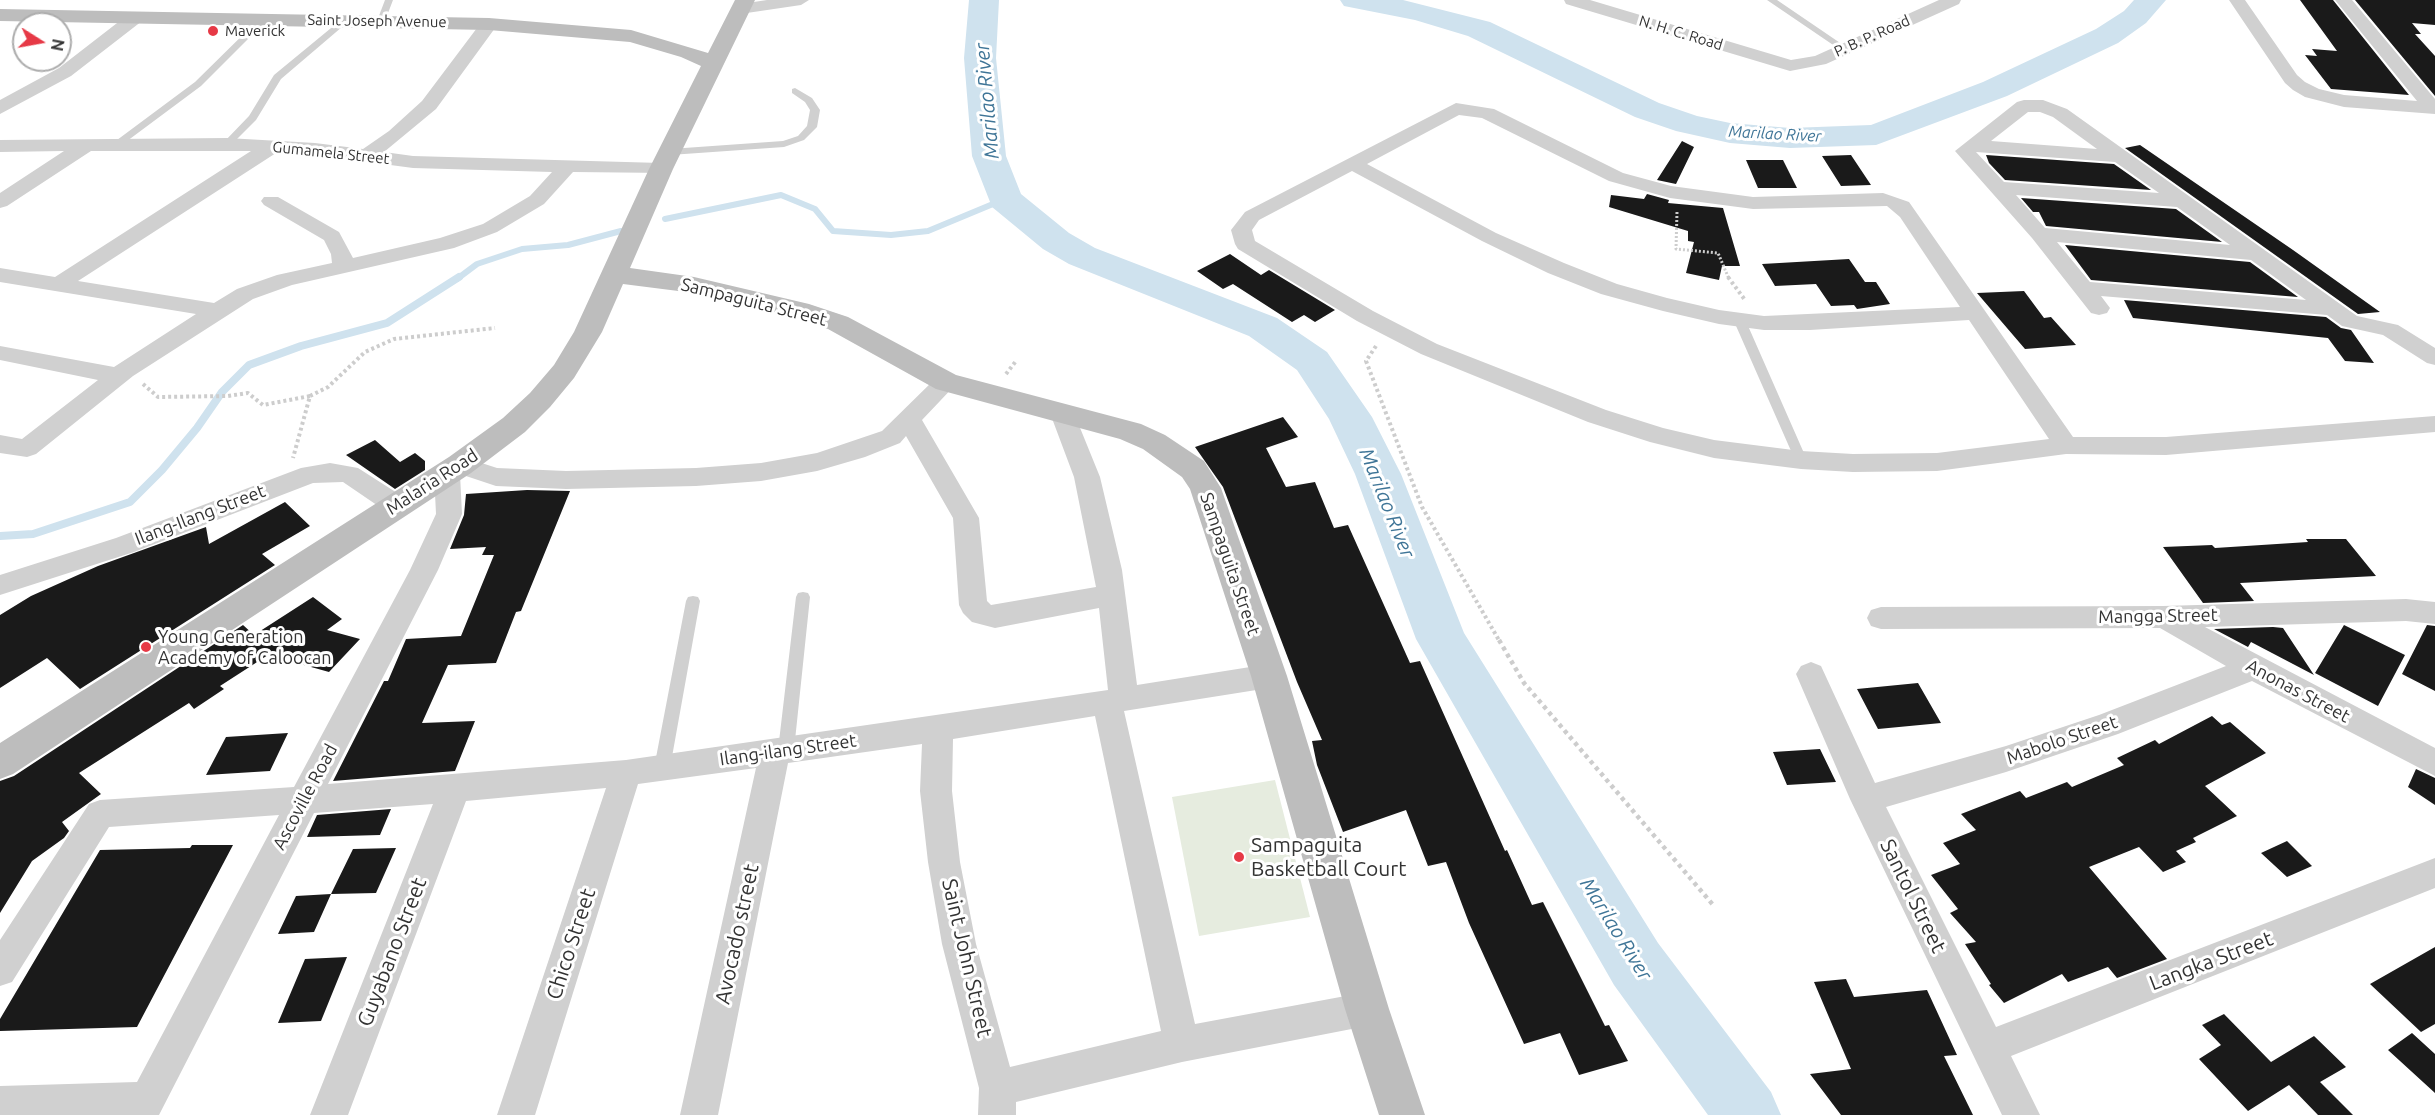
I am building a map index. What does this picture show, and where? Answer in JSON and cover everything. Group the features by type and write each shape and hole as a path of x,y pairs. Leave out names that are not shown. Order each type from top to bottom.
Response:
{"main road":[{"name":"Malaria Road","path":"0,763 453,469 514,425 564,371 588,332 612,274 665,161 742,5"},
{"name":"Saint Joseph Avenue","path":"0,15 489,24 631,36 689,52 713,64"},
{"name":"Sampaguita Street","path":"612,274 694,285 799,310 838,323 946,382 1138,435 1174,454 1193,469 1205,488 1269,676 1367,1009 1402,1115"}],"street":[{"path":"742,5 801,0"},
{"name":"N. H. C. Road","path":"1572,0 1696,36 1772,63 1790,66"},
{"name":"P. B. P. Road","path":"1790,66 1808,64 1953,0"},
{"path":"2236,0 2291,79 2312,93 2344,101 2434,108"},
{"path":"2343,0 2434,108"},
{"path":"0,108 65,72 136,17"},
{"path":"365,157 405,128 429,105 489,24"},
{"path":"2099,308 2039,234 1965,150 2024,106 2034,105 2052,109 2350,321 2398,334 2435,358"},
{"path":"2066,445 1908,214 1902,206 1894,202 1883,200 1753,203 1670,192 1616,177 1487,113 1466,110 1446,113 1252,216 1240,230 1241,237 1246,244 1389,329 1429,349 1542,395 1659,436 1714,449 1801,460 1853,463 1937,462 2066,445 2166,446 2435,424"},
{"name":"Gumamela Street","path":"0,146 227,144 315,149 413,162 567,167 665,161"},
{"path":"1972,145 2120,156"},
{"path":"0,202 85,146"},
{"path":"61,283 113,247 273,146"},
{"path":"1353,164 1489,237 1556,268 1609,289 1652,301 1739,320 1764,322 1810,323 1976,313"},
{"path":"0,444 27,448 122,374 217,310 245,294 285,280 446,243 490,228 537,201 567,167"},
{"path":"1999,188 2183,201"},
{"path":"271,201 332,236 342,254 343,266"},
{"path":"2039,234 2257,254"},
{"path":"0,275 61,283 217,310"},
{"path":"2082,288 2334,309"},
{"path":"0,353 122,374"},
{"path":"453,469 496,477 566,480 696,477 761,472 856,451 891,437 946,382"},
{"path":"1062,413 1087,477 1108,570 1115,700 1182,1044"},
{"path":"909,419 966,518 973,605 982,614 995,617 1110,596"},
{"name":"Ascoville Road","path":"143,1108 304,801 436,542 449,514 453,469"},
{"name":"Ilang-Ilang Street","path":"0,585 125,545 287,481 330,472 349,474 396,505"},
{"name":"Mangga Street","path":"1881,618 2163,617 2406,610 2435,613"},
{"name":"Anonas Street","path":"2163,617 2253,668 2435,762"},
{"name":"Mabolo Street","path":"1866,799 2006,759 2107,725 2253,668"},
{"name":"Santol Street","path":"1811,674 1866,799 2021,1115"},
{"name":"Ilang-ilang Street","path":"0,970 100,814 304,801 626,773 938,729 1269,676"},
{"name":"Saint John Street","path":"938,729 936,791 945,862 959,944 997,1102"},
{"name":"Avocado street","path":"699,1115 781,751"},
{"name":"Chico Street","path":"516,1115 626,773"},
{"name":"Guyabano Street","path":"329,1115 454,789"},
{"name":"Langka Street","path":"1987,1048 2435,873"},
{"path":"997,1102 1182,1044 1367,1009"},
{"path":"0,1106 143,1108"}],"lane":[{"path":"381,21 389,0"},
{"path":"1771,0 1845,49"},
{"path":"116,145 198,84 264,19"},
{"path":"227,144 253,118 278,77 345,21"},
{"path":"665,161 784,144 801,138 812,127 815,110 809,100 795,91"},
{"path":"1739,320 1801,460"},
{"path":"781,751 803,597"},
{"path":"662,768 693,601"}],"path":[{"path":"1670,192 1677,203 1676,249 1718,253 1726,275 1764,322"},
{"path":"122,374 158,397 228,396 248,393 263,405 310,396 328,387 365,352 393,339 495,328"},
{"path":"1389,329 1366,361 1422,507 1524,683 1714,906"},
{"path":"287,481 310,396"}],"shaded area":[{"name":"Sampaguita Basketball Court","path":"1275,780 1310,917 1199,936 1172,797"}],"building":[{"path":"2300,0 2333,0 2409,95 2331,89 2305,55 2317,56 2312,49 2337,51"},
{"path":"2355,0 2435,0 2435,25 2412,23 2421,34 2415,34 2435,56 2435,96"},
{"path":"1682,141 1694,147 1676,184 1657,180"},
{"path":"2140,145 2380,312 2358,314 2125,148"},
{"path":"1851,155 1871,185 1841,186 1822,156"},
{"path":"1986,155 2114,164 2151,190 2005,180 1989,163"},
{"path":"1746,160 1783,160 1797,188 1758,188"},
{"path":"1647,194 1669,200 1668,203 1723,208 1740,266 1722,266 1719,280 1686,273 1694,242 1688,241 1688,231 1609,207 1611,195 1644,199"},
{"path":"2021,198 2176,209 2222,242 2046,226 2039,212 2033,212"},
{"path":"2065,245 2250,262 2298,297 2091,280"},
{"path":"1230,254 1261,275 1269,270 1335,310 1315,322 1304,315 1292,322 1233,284 1223,289 1197,271"},
{"path":"1849,259 1865,282 1876,282 1890,304 1857,309 1854,305 1831,306 1816,284 1775,286 1762,264"},
{"path":"2024,291 2044,318 2051,317 2076,345 2025,349 1977,293"},
{"path":"2124,300 2326,317 2341,328 2351,330 2374,363 2345,361 2328,338 2133,318"},
{"path":"1283,417 1298,437 1266,448 1286,487 1315,482 1334,528 1348,525 1410,663 1420,661 1505,851 1507,850 1532,905 1543,902 1605,1026 1609,1025 1628,1061 1579,1075 1560,1033 1524,1044 1469,923 1446,862 1428,866 1406,810 1343,832 1317,765 1312,741 1322,740 1297,682 1223,487 1195,447"},
{"path":"375,440 400,462 415,453 425,461 425,470 395,489 346,455"},
{"path":"527,490 570,491 521,611 516,612 496,663 448,665 422,723 475,721 455,771 333,781 384,681 388,681 406,639 461,636 494,555 482,555 486,547 450,549 464,515 466,494"},
{"path":"285,502 310,526 262,554 275,565 80,689 47,658 0,688 0,615 31,596 98,566 206,527 209,544"},
{"path":"2306,539 2346,539 2376,576 2240,583 2254,601 2203,603 2163,547 2212,545 2215,548 2308,542"},
{"path":"313,597 342,619 327,630 360,639 329,672 268,655 220,686 224,689 194,709 189,703 79,773 101,794 62,822 69,831 64,838 32,861 0,913 0,781 14,776 243,625 254,635"},
{"path":"2344,625 2405,655 2378,706 2315,673"},
{"path":"2427,625 2435,626 2435,691 2402,674"},
{"path":"2283,628 2314,675 2251,642 2248,647 2214,629"},
{"path":"1918,683 1941,723 1878,729 1857,689"},
{"path":"2212,716 2222,725 2230,722 2266,753 2205,786 2237,816 2193,838 2196,842 2176,851 2186,862 2163,872 2139,847 2089,867 2167,959 2117,978 2108,967 2068,982 2062,974 2004,1003 1989,985 1991,984 1965,944 1976,942 1950,913 1958,909 1931,875 1960,864 1943,843 1976,830 1961,814 2020,791 2026,798 2067,782 2072,787 2124,765 2117,758 2155,740 2159,744"},
{"path":"288,733 270,771 206,775 226,737"},
{"path":"1820,749 1836,782 1787,785 1773,752"},
{"path":"2416,769 2435,778 2435,805 2408,787"},
{"path":"391,809 380,835 307,837 317,815"},
{"path":"2287,841 2312,866 2287,877 2261,853"},
{"path":"192,845 233,845 137,1027 0,1031 0,1019 100,850 190,848"},
{"path":"396,848 376,893 331,894 353,849"},
{"path":"331,894 314,932 278,934 296,896"},
{"path":"2435,947 2435,1024 2421,1032 2370,984"},
{"path":"347,957 321,1021 278,1023 305,959"},
{"path":"1846,979 1854,997 1927,990 1957,1055 1944,1056 1973,1115 1841,1115 1810,1074 1851,1069 1814,982"},
{"path":"2224,1014 2271,1062 2314,1036 2346,1067 2320,1082 2353,1115 2318,1115 2289,1085 2248,1111 2199,1059 2221,1045 2202,1025"},
{"path":"2412,1033 2435,1054 2435,1093 2388,1050"}],"waterway":[{"name":"Marilao River","path":"984,0 980,58 989,156 1005,199 1056,241 1082,256 1263,327 1312,361 1350,417 1378,474 1441,639 1636,964 1748,1115"},
{"name":"Marilao River","path":"1355,0 1419,12 1479,29 1647,110 1688,124 1730,133 1790,138 1876,135 1995,89 2107,36 2135,17 2151,0"},
{"path":"665,219 781,195 815,209 833,231 891,235 928,231 1005,199"},
{"path":"457,279 477,264 522,249 568,245 621,231"},
{"path":"0,536 33,534 130,502 162,470 197,428 222,392 249,365 301,346 387,323 459,277"}],"place":[{"name":"Maverick","path":"213,31"},
{"name":"Young Generation Academy of Caloocan","path":"146,647"},
{"name":"Sampaguita Basketball Court","path":"1239,857"}]}
